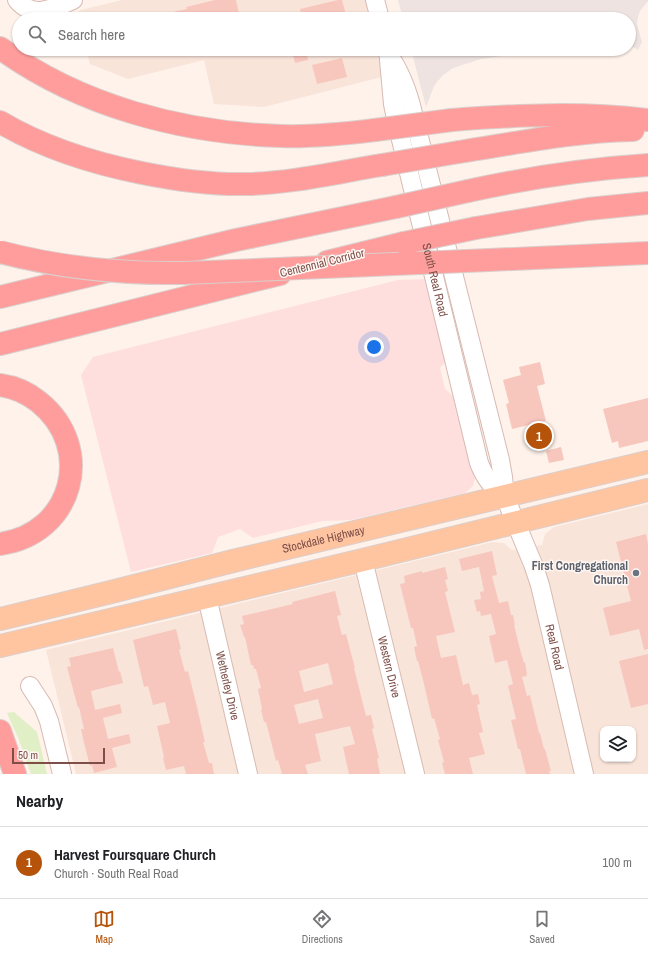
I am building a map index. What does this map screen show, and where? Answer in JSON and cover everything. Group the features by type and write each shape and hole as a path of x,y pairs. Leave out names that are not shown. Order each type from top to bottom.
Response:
{"highway":[{"path":"0,48 12,56"},
{"path":"12,56 47,77 75,91 129,111 188,125 234,132 281,136 329,135 452,120 500,116 601,116 648,120"},
{"path":"0,122 51,147 96,163 170,179 224,184 273,183 567,135 594,132 648,130"},
{"path":"0,297 236,240 502,184 543,176 648,165"},
{"name":"Centennial Corridor","path":"0,344 404,243 476,228 588,209 648,203"},
{"path":"0,252 51,264 84,269 151,273 648,253"},
{"path":"0,385 15,388 34,398 50,413 60,426 67,441 71,464 67,492 60,506 47,523 29,536 0,544"},
{"path":"0,731 16,774"}],"main road":[{"name":"Stockdale Highway","path":"0,619 233,561 648,462"},
{"path":"0,646 363,560 647,490"},
{"path":"118,618 136,604 205,585 221,579 230,570 233,561"}],"street":[{"path":"17,0 25,7 33,11 43,11 51,10 73,0"},
{"path":"375,0 378,12"},
{"name":"South Real Road","path":"388,56 391,90 396,119 479,463 483,474 489,482 505,497 515,522"},
{"name":"Real Road","path":"515,522 533,564 540,585 584,774"},
{"name":"Western Drive","path":"363,560 415,774"},
{"name":"Wetherley Drive","path":"207,597 248,774"},
{"path":"30,686 43,706 49,720 62,774"}],"shaded area":[{"path":"122,0 365,0 368,12 78,12 81,10"},
{"path":"398,0 648,0 640,11 638,17 637,24 642,42 638,50 636,49 636,12 401,12"},
{"path":"88,56 378,56 382,77 264,107 214,104 204,60 128,79 90,64"},
{"path":"413,56 501,56 481,59 453,68 442,76 434,86 426,107"},
{"path":"427,279 446,361 440,368 445,389 453,396 475,478 473,486 465,493 351,520 322,521 253,538 240,529 218,537 212,553 131,572 81,375 93,357 398,280"},
{"path":"648,504 648,774 76,774 46,650 493,542 504,543 512,550 542,545 545,534 554,527"}],"green space":[{"path":"14,712 37,732 47,774 31,774 19,740 7,713"}],"building":[{"path":"215,0 236,0 239,12 173,12 187,9 186,7"},
{"path":"342,0 345,12 301,12 300,9"},
{"path":"293,56 307,56 308,60 295,63"},
{"path":"342,58 347,77 317,84 312,65"},
{"path":"540,362 545,384 537,386 546,421 512,429 506,404 509,403 503,380 521,375 519,367"},
{"path":"648,398 648,441 619,448 618,441 612,443 603,409"},
{"path":"561,447 564,460 549,463 546,451"},
{"name":"First Congregational Church","path":"646,534 648,544 648,649 644,650 639,629 610,636 603,608 631,601 616,542"},
{"path":"492,551 497,575 492,576 499,603 508,601 511,615 513,615 514,625 527,674 527,676 522,677 527,696 530,695 539,733 551,771 549,771 550,774 526,774 511,720 516,719 508,686 513,684 507,660 495,663 489,636 496,634 491,614 481,616 480,611 477,612 474,600 481,599 480,592 484,591 479,567 462,571 459,559"},
{"path":"445,567 448,579 445,580 448,591 445,592 455,632 436,636 441,658 456,655 463,685 469,683 472,695 478,694 480,704 477,705 483,732 479,733 485,754 469,758 473,774 445,774 442,763 444,762 438,740 440,739 434,718 432,719 417,661 414,647 417,646 400,584 405,583 404,576"},
{"path":"335,591 341,615 337,616 342,635 346,634 366,716 371,715 374,728 372,729 379,758 377,759 380,774 349,774 343,747 355,744 350,726 315,734 321,761 305,765 308,774 282,774 278,760 276,761 266,722 264,722 261,710 258,689 261,688 256,669 254,669 253,665 251,665 245,637 240,625 244,624 242,616 293,604 292,602","holes":["328,663 333,684 304,692 299,671","318,699 323,718 299,724 294,705"]},
{"path":"176,629 181,649 179,650 185,672 188,671 197,707 205,742 203,742 209,763 212,763 214,774 186,774 184,766 166,770 157,726 170,723 165,702 153,705 148,686 144,687 133,640"},
{"path":"113,648 123,683 91,691 95,710 120,704 122,713 103,718 108,739 129,734 131,743 112,748 117,767 94,773 92,765 90,766 84,743 81,729 84,729 67,667 71,666 69,658"},
{"path":"648,654 648,704 631,708 619,661"}],"place":[{"name":"Harvest Foursquare Church","path":"539,436"},
{"name":"First Congregational Church","path":"636,573"}]}
